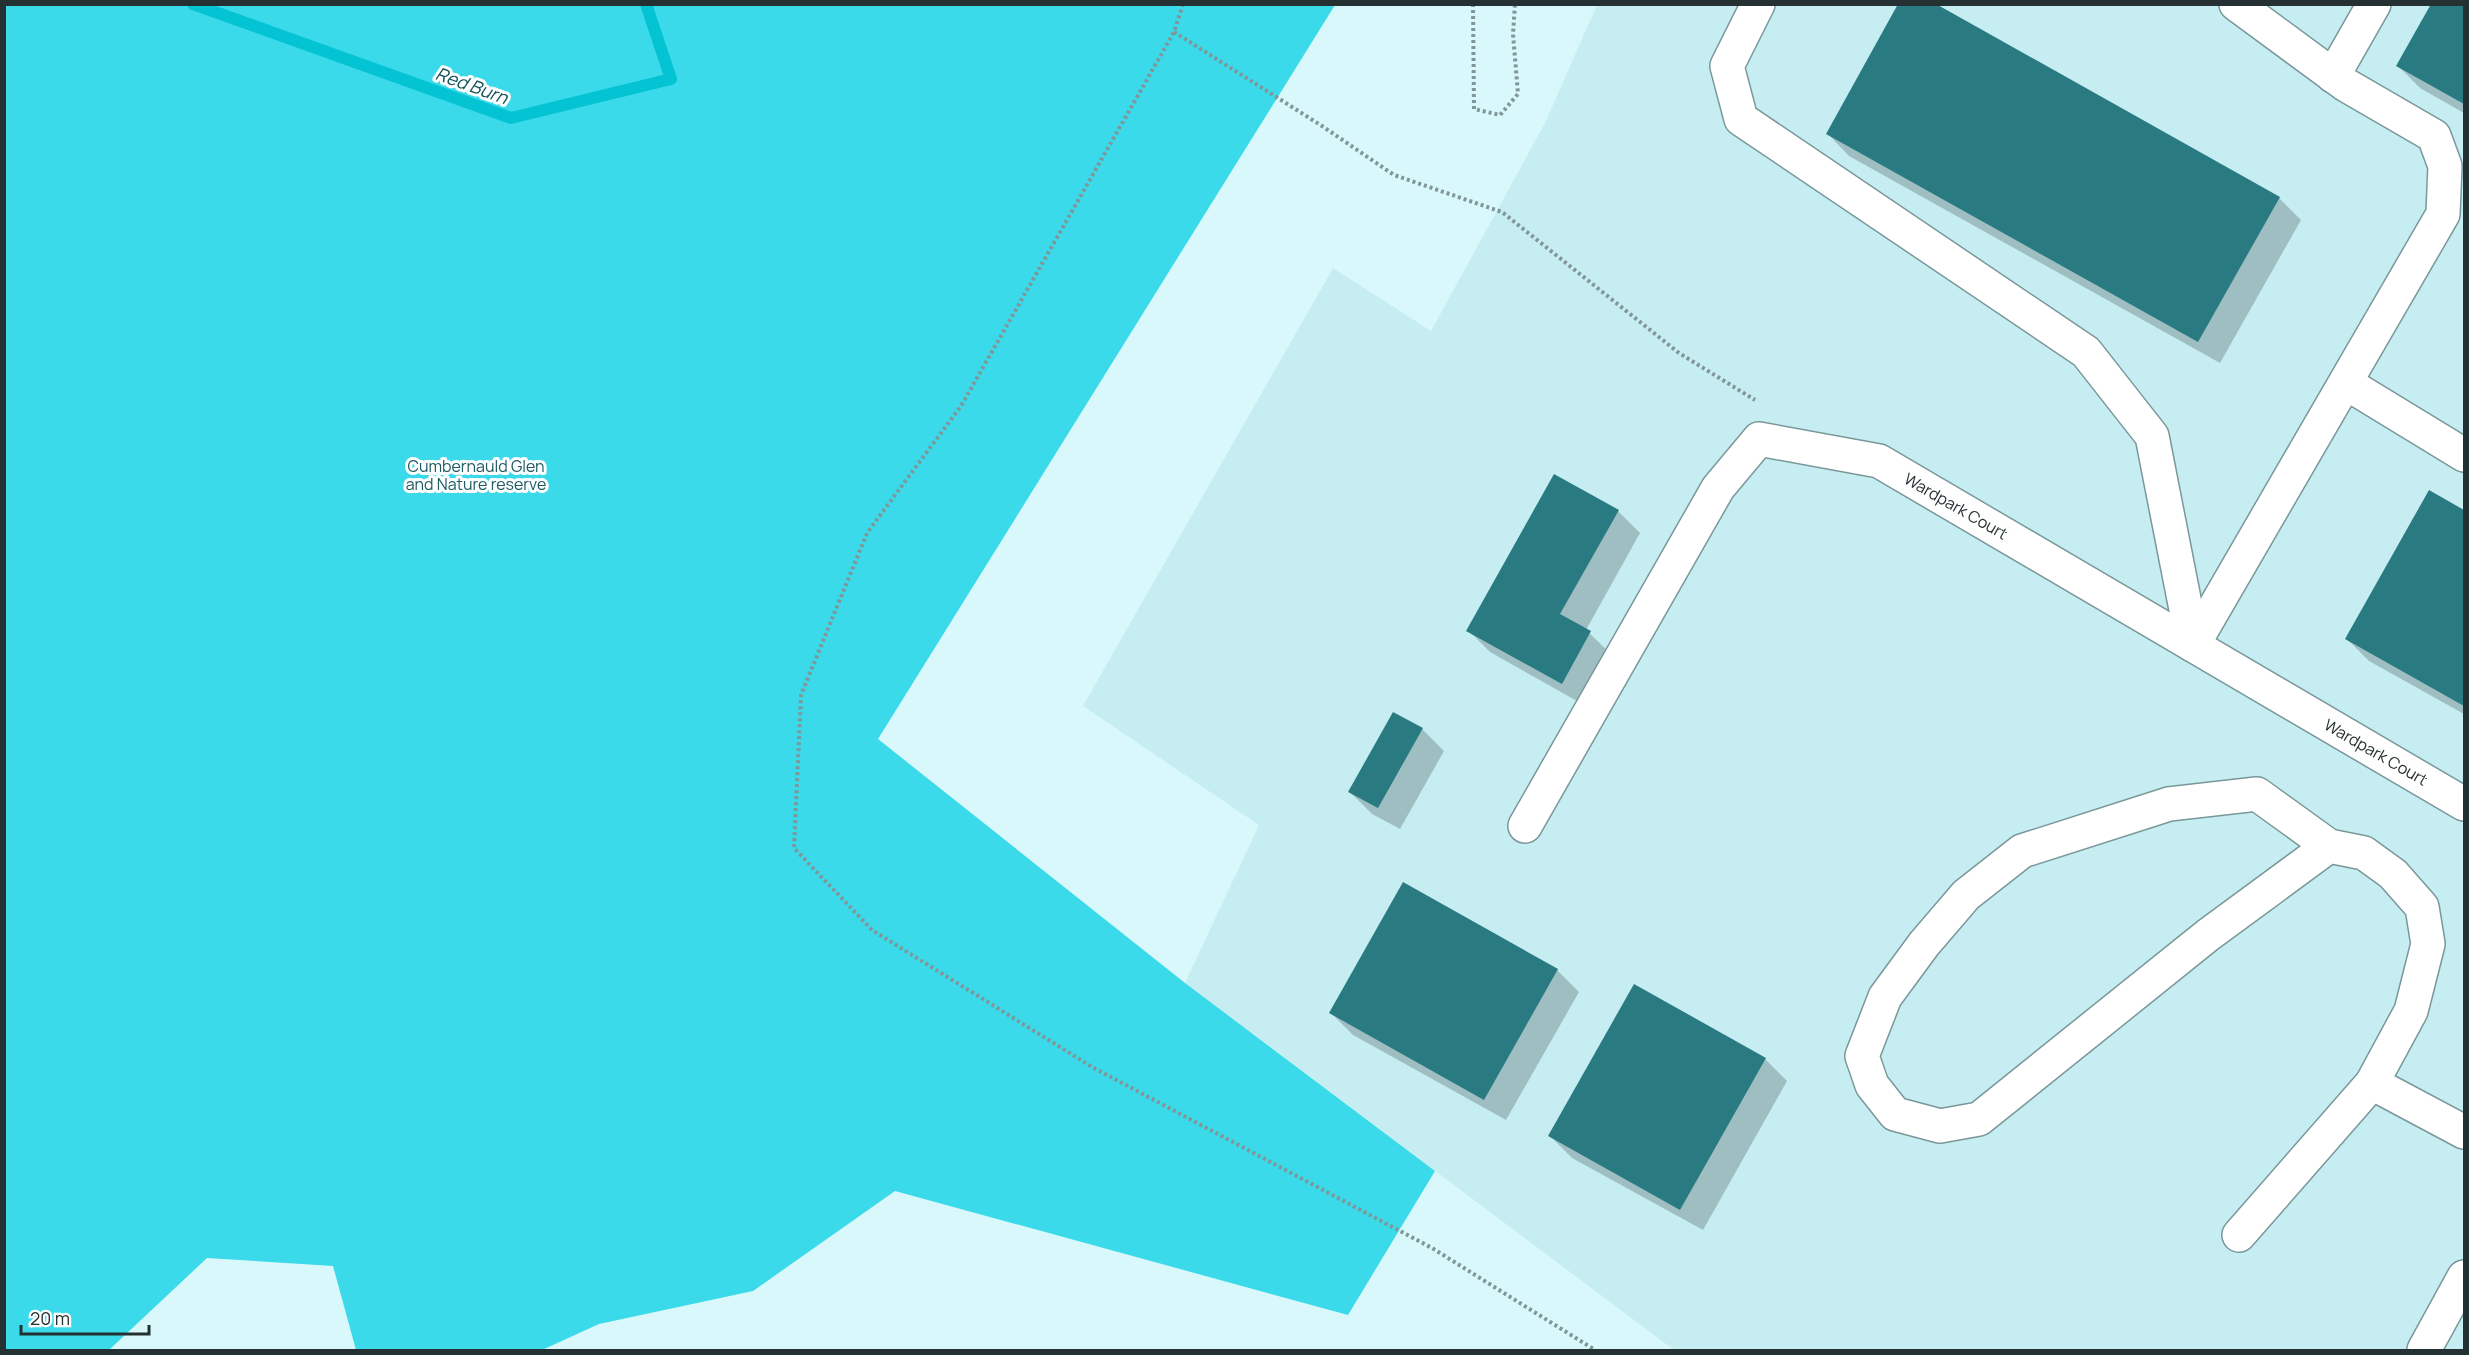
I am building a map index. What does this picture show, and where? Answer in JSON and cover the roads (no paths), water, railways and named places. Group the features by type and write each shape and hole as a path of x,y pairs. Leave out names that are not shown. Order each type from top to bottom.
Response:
{"street":[{"path":"1758,4 1726,66 1741,119 2086,352 2152,436 2193,645"},
{"path":"2193,645 2443,214 2445,166 2433,136 2333,76 2236,4"},
{"path":"2333,76 2374,4"},
{"path":"2346,383 2464,454"},
{"name":"Wardpark Court","path":"1525,826 1718,488 1759,439 1879,461 2464,804"},
{"path":"2239,1234 2372,1083 2411,1011 2428,944 2422,906 2393,874 2364,853 2329,846 2257,794 2169,804 2022,851 1966,895 1924,944 1885,997 1862,1056 1872,1085 1895,1114 1940,1126 1979,1119 2208,934 2329,846"},
{"path":"2372,1083 2464,1132"},
{"path":"2424,1350 2464,1277"}],"waterway":[{"name":"Red Burn","path":"193,4 511,118 671,79 646,4"}],"park label":[{"name":"Cumbernauld Glen and Nature reserve","path":"476,475"}]}
